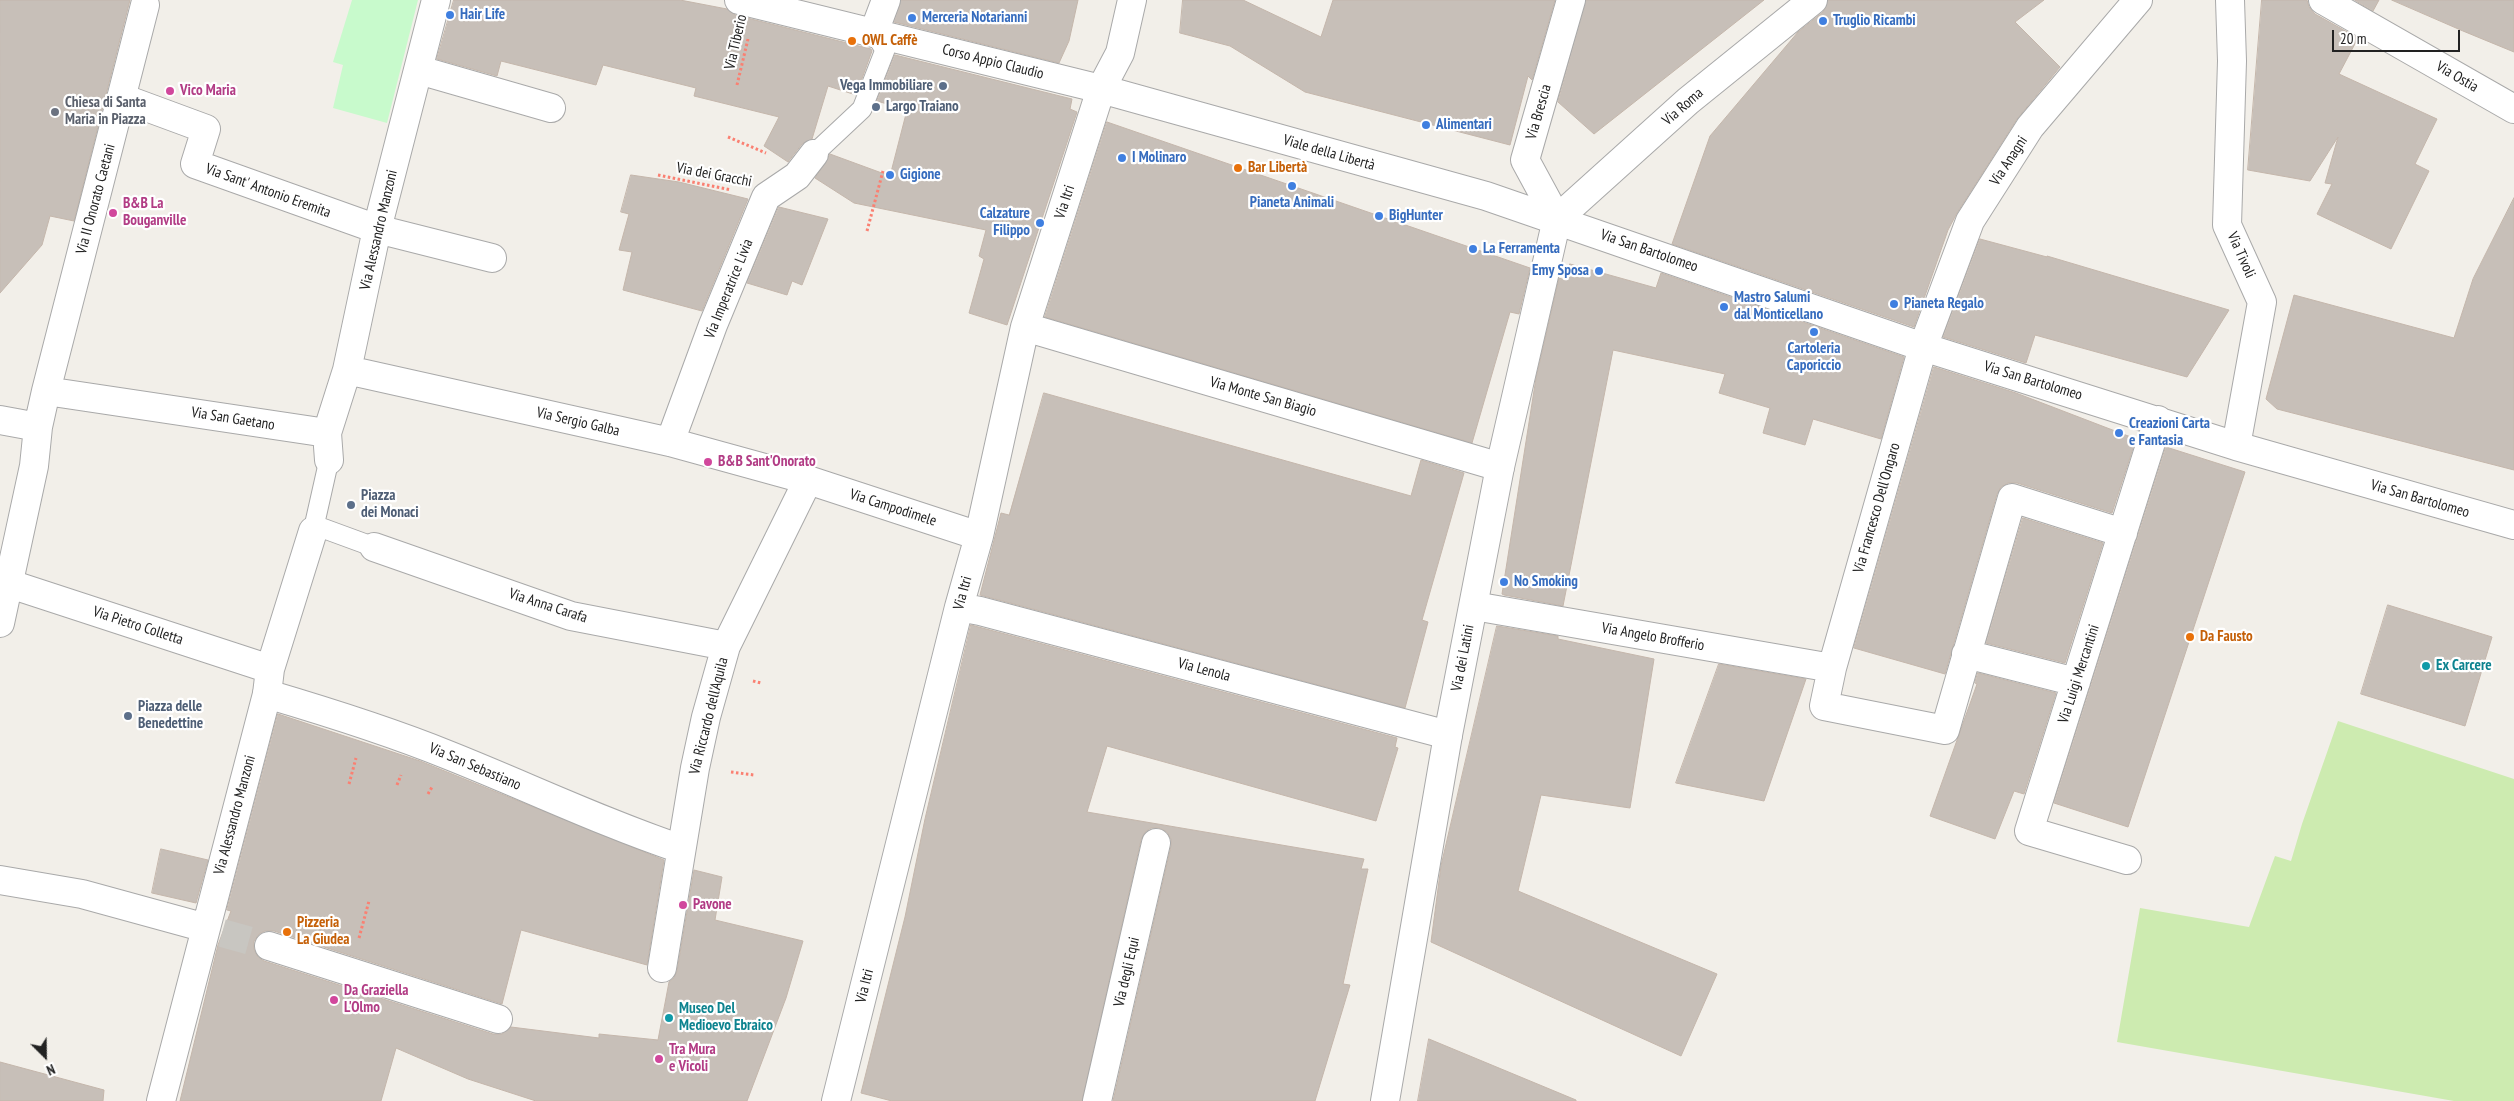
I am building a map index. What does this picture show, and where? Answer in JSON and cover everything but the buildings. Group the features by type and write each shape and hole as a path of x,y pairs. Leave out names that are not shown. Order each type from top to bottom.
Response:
{"street":[{"name":"Via Alessandro Manzoni","path":"328,447 347,370 377,229 436,0"},
{"path":"874,32 886,0"},
{"name":"Via Itri","path":"836,1101 959,608 979,536 1025,327 1101,89 1120,53 1132,0"},
{"name":"Via Brescia","path":"1557,219 1526,160 1571,0"},
{"name":"Via Roma","path":"1557,219 1688,101 1813,0"},
{"name":"Via Anagni","path":"1923,347 1970,221 2030,127 2138,0"},
{"name":"Via Tivoli","path":"2230,0 2232,61 2227,225 2262,302 2236,446"},
{"name":"Via Ostia","path":"2323,0 2514,109"},
{"name":"Corso Appio Claudio","path":"747,2 1101,89"},
{"name":"Via II Onorato Caetani","path":"7,583 34,466 38,427 46,392 146,5"},
{"path":"419,70 551,108"},
{"name":"Viale della Libertà","path":"1101,89 1486,196 1557,219"},
{"name":"Via Sant' Antonio Eremita","path":"122,98 206,129 194,164 377,229"},
{"path":"766,197 797,176 814,154"},
{"name":"Via Imperatrice Livia","path":"670,442 714,325 766,197"},
{"name":"Via San Bartolomeo","path":"1557,219 1923,347 2236,446 2514,525"},
{"name":"Via dei Latini","path":"1385,1101 1448,735 1500,467 1557,219"},
{"path":"377,229 492,258"},
{"name":"Via Monte San Biagio","path":"1025,327 1500,467"},
{"name":"Via Francesco Dell'Ongaro","path":"1923,347 1832,668 1824,706 1945,730 1966,654"},
{"name":"Via Sergio Galba","path":"347,370 670,442 808,480"},
{"name":"Via San Gaetano","path":"46,392 139,405 328,447"},
{"path":"0,420 38,427"},
{"name":"Via Luigi Mercantini","path":"2126,860 2029,831 2158,420"},
{"name":"Via Campodimele","path":"808,480 979,536"},
{"name":"Via Riccardo dell'Aquila","path":"662,968 681,849 706,717 726,646 808,480"},
{"path":"2076,682 1966,654 2012,498 2123,533"},
{"name":"Via Alessandro Manzoni","path":"161,1101 214,931 268,681 314,528"},
{"name":"Via Anna Carafa","path":"374,548 571,616 726,646"},
{"path":"0,624 7,583"},
{"name":"Via Pietro Colletta","path":"7,583 268,681"},
{"name":"Via Angelo Brofferio","path":"1474,606 1832,668"},
{"name":"Via Lenola","path":"959,608 999,616 1448,735"},
{"name":"Via San Sebastiano","path":"268,681 365,724 424,746 614,826 681,849"},
{"name":"Via degli Equi","path":"1098,1101 1156,843"},
{"path":"0,880 85,886 214,931"},
{"path":"269,946 498,1019"}],"lane":[{"path":"814,154 862,109 886,50 874,32"},
{"path":"328,447 314,528 374,548"}],"path":[{"name":"Via Tiberio","path":"737,85 747,2"},
{"path":"867,230 884,171"},
{"name":"Via dei Gracchi","path":"658,175 766,197"}],"green space":[{"path":"352,0 418,0 387,123 333,108 343,65 333,62"},
{"path":"2338,721 2514,779 2514,1101 2454,1101 2117,1042 2140,908 2249,927 2275,856 2291,861"}],"tunnel":[{"path":"222,933 269,946"}],"place":[{"name":"Hair Life","path":"450,15"},
{"name":"Merceria Notarianni","path":"912,18"},
{"name":"Truglio Ricambi","path":"1823,21"},
{"name":"OWL Caffè","path":"852,41"},
{"name":"Vega Immobiliare","path":"943,86"},
{"name":"Vico Maria","path":"170,91"},
{"name":"Largo Traiano","path":"876,107"},
{"name":"Chiesa di Santa Maria in Piazza","path":"55,112"},
{"name":"Alimentari","path":"1426,125"},
{"name":"I Molinaro","path":"1122,158"},
{"name":"Bar Libertà","path":"1238,168"},
{"name":"Gigione","path":"890,175"},
{"name":"Pianeta Animali","path":"1292,186"},
{"name":"B&B La Bouganville","path":"113,213"},
{"name":"BigHunter","path":"1379,216"},
{"name":"Calzature Filippo","path":"1040,223"},
{"name":"La Ferramenta","path":"1473,249"},
{"name":"Emy Sposa","path":"1599,271"},
{"name":"Pianeta Regalo","path":"1894,304"},
{"name":"Mastro Salumi dal Monticellano","path":"1724,307"},
{"name":"Cartoleria Caporiccio","path":"1814,332"},
{"name":"Creazioni Carta e Fantasia","path":"2119,433"},
{"name":"B&B Sant'Onorato","path":"708,462"},
{"name":"Piazza dei Monaci","path":"351,505"},
{"name":"No Smoking","path":"1504,582"},
{"name":"Da Fausto","path":"2190,637"},
{"name":"Ex Carcere","path":"2426,666"},
{"name":"Piazza delle Benedettine","path":"128,716"},
{"name":"Pavone","path":"683,905"},
{"name":"Pizzeria La Giudea","path":"287,932"},
{"name":"Da Graziella L'Olmo","path":"334,1000"},
{"name":"Museo Del Medioevo Ebraico","path":"669,1018"},
{"name":"Tra Mura e Vicoli","path":"659,1059"}]}
